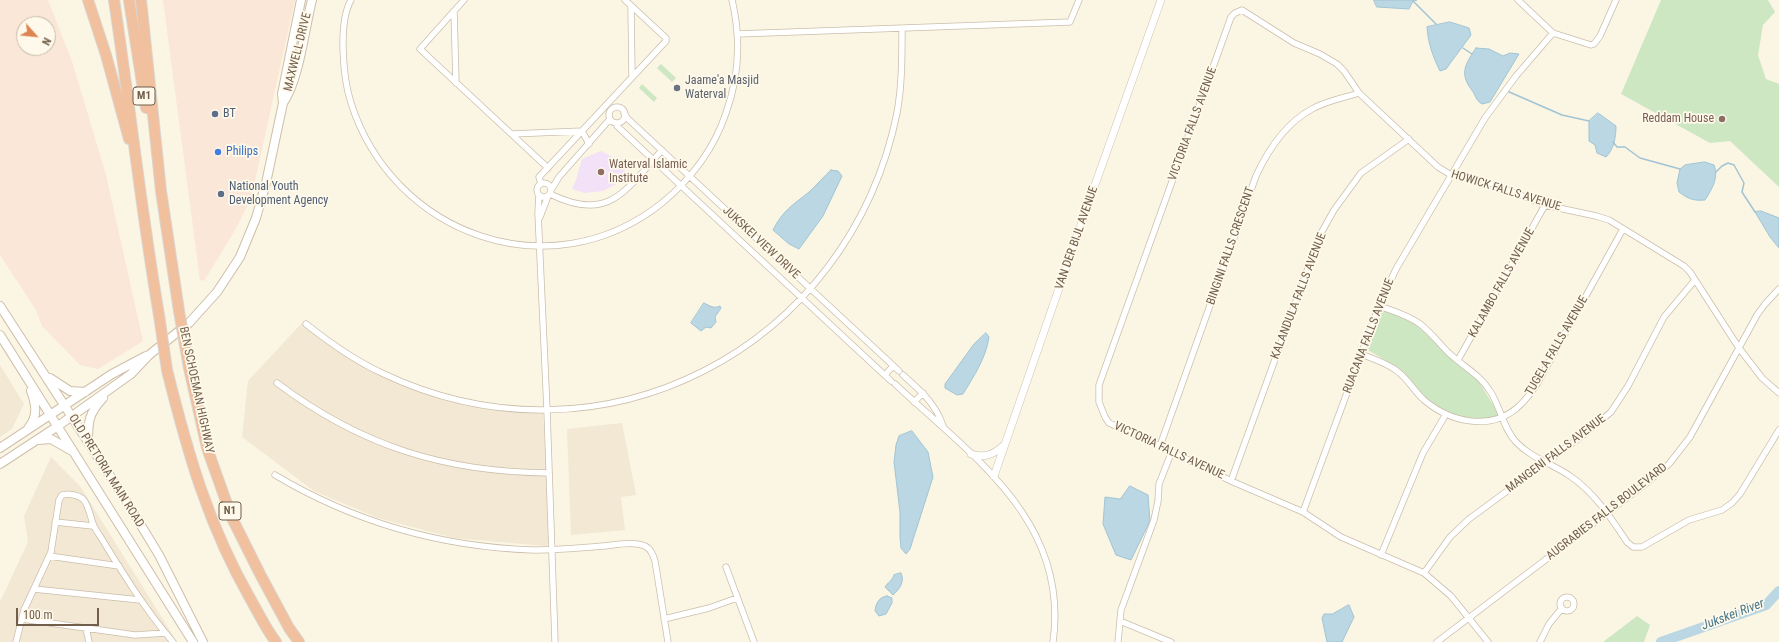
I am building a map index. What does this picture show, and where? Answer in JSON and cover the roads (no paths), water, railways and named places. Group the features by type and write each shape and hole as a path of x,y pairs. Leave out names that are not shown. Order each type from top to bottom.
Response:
{"highway":[{"path":"88,0 106,55 128,136 140,191"},
{"name":"M1","path":"114,0 140,191"},
{"name":"M1","path":"129,0 161,191"},
{"path":"141,0 161,191"},
{"name":"BEN SCHOEMAN HIGHWAY","path":"140,191 167,370 187,445 212,524 244,589 276,642"},
{"name":"BEN SCHOEMAN HIGHWAY","path":"161,191 189,368 207,448 232,518 289,628 299,642"}],"main road":[{"name":"MAXWELL DRIVE","path":"0,464 58,426 131,374 149,355 174,337 203,309 217,292 240,257 262,201 283,103 282,94 301,0"},
{"name":"MAXWELL DRIVE","path":"283,103 289,93 296,69 312,0"},
{"name":"OLD PRETORIA MAIN ROAD","path":"0,306 88,441 159,555 203,642"},
{"name":"OLD PRETORIA MAIN ROAD","path":"0,335 193,642"},
{"name":"MAXWELL DRIVE","path":"0,448 128,364 149,355"},
{"path":"44,373 65,388 85,392"},
{"path":"26,378 36,406 34,419 26,431"},
{"path":"88,441 89,423 92,411 118,383"},
{"path":"37,440 51,439 64,445 76,454"}],"street":[{"path":"350,0 345,18 344,37 347,84 361,129 385,169 417,201 453,224 476,235 496,240 541,246 584,240 619,228 656,207 690,176 718,133 729,104 736,73 737,34 732,0"},
{"path":"464,0 420,49 548,168"},
{"path":"625,0 666,38 666,41 539,177 550,193 566,202 581,206 607,203 620,195 662,150"},
{"path":"737,34 1070,22 1079,0"},
{"name":"VAN DER BIJL AVENUE","path":"994,476 1161,0"},
{"path":"1518,0 1553,33 1587,45 1594,44 1600,36 1616,0"},
{"path":"631,6 632,77"},
{"name":"HOWICK FALLS AVENUE","path":"1231,17 1234,13 1242,10 1294,43 1330,59 1344,71 1359,93 1438,167 1451,175 1490,183 1545,205 1609,220 1684,266 1695,280 1739,348 1762,378 1779,393"},
{"path":"454,11 456,83"},
{"name":"VICTORIA FALLS AVENUE","path":"1231,17 1098,389 1099,402 1104,417 1109,423 1172,451 1231,481 1303,512 1341,537 1424,573 1451,596 1488,642"},
{"path":"306,324 352,357 382,374 419,389 478,405 547,410 598,406 648,394 691,377 740,350 786,315 811,289 850,235 861,214 887,152 897,112 900,86 902,29"},
{"name":"RUACANA FALLS AVENUE","path":"1303,512 1379,306 1396,270 1485,118 1516,76 1553,33"},
{"name":"BINGINI FALLS CRESCENT","path":"1160,446 1256,176 1266,154 1297,118 1306,112 1322,104 1359,93"},
{"path":"539,219 550,193 559,177 613,120 623,120 624,113 620,108 616,108 610,101"},
{"path":"613,120 612,110 616,108"},
{"name":"JUKSKEI VIEW DRIVE","path":"602,109 617,126 914,402 943,426 994,476 1022,510 1044,550 1054,593 1055,623 1053,642"},
{"name":"JUKSKEI VIEW DRIVE","path":"624,113 923,393 938,411 943,426"},
{"path":"512,134 582,131"},
{"path":"582,131 589,144"},
{"name":"KALANDULA FALLS AVENUE","path":"1231,481 1320,235 1334,210 1361,173 1409,139"},
{"path":"555,642 538,188 559,177"},
{"path":"539,195 544,197 550,193"},
{"name":"KALAMBO FALLS AVENUE","path":"1458,360 1545,205"},
{"name":"TUGELA FALLS AVENUE","path":"1361,354 1398,371 1424,400 1446,414 1475,421 1489,422 1502,417 1524,402 1537,384 1624,229"},
{"name":"MANGENI FALLS AVENUE","path":"1424,573 1450,537 1461,526 1545,462 1593,428 1611,412 1628,386 1664,317 1695,280"},
{"name":"AUGRABIES FALLS BOULEVARD","path":"1437,642 1669,464 1692,434 1761,310 1779,289"},
{"path":"1379,306 1411,318 1421,325 1458,360 1476,374 1490,391 1502,417 1504,426 1516,442 1526,451 1582,484 1594,495 1627,542 1636,548 1689,520 1722,510 1732,503 1740,494 1779,430"},
{"path":"885,375 893,366"},
{"path":"277,383 315,409 351,429 372,439 413,454 436,461 478,469 549,473"},
{"path":"914,402 923,393"},
{"path":"1381,555 1421,457 1446,414"},
{"path":"971,454 980,457 991,455 1004,444"},
{"path":"1118,642 1123,602 1154,520 1158,501 1158,484 1172,451"},
{"path":"275,475 334,505 395,528 434,538 519,549 551,550 625,544 645,546 650,550 655,560 668,642"},
{"path":"16,642 22,619 49,556 59,500 62,494 81,498 87,508 94,526 140,600 173,642"},
{"path":"55,522 94,526"},
{"path":"49,556 119,566"},
{"path":"726,567 754,642"},
{"path":"34,589 140,600"},
{"path":"664,619 709,608 737,598"},
{"path":"1540,642 1549,624 1562,608"},
{"path":"22,619 134,635 165,633"},
{"path":"1120,621 1171,642"},
{"path":"86,628 88,642"}],"water":[{"path":"1374,0 1417,0 1413,1 1409,9 1377,7"},
{"path":"1450,22 1469,28 1471,35 1446,69 1440,71 1431,50 1427,27"},
{"path":"1476,48 1489,49 1503,56 1510,53 1519,54 1490,102 1482,104 1477,99 1465,78 1465,68 1469,58"},
{"path":"1598,113 1616,126 1614,143 1606,157 1597,153 1595,145 1589,141 1589,121"},
{"path":"1705,162 1714,165 1716,174 1712,188 1705,200 1691,199 1679,192 1677,183 1680,169 1685,165"},
{"path":"831,170 838,171 842,176 823,216 799,249 789,244 773,230 781,217 793,204 812,190"},
{"path":"1761,211 1779,218 1779,248 1770,237 1755,212"},
{"path":"704,303 714,307 720,306 721,308 715,317 716,322 711,328 706,327 701,331 691,323"},
{"path":"986,333 989,337 985,352 979,367 963,394 957,395 945,388 945,384 974,344"},
{"path":"912,431 928,452 933,477 910,549 906,554 901,548 900,512 894,462 896,445 899,436"},
{"path":"1130,486 1148,495 1150,521 1131,560 1116,555 1103,524 1105,497 1120,499"},
{"path":"901,573 901,585 893,595 885,587 894,575"},
{"path":"887,596 892,598 892,603 886,614 879,616 875,611 876,605 880,599"},
{"path":"1349,605 1354,617 1342,642 1327,642 1322,618 1324,614 1332,614"}],"waterway":[{"path":"1413,1 1436,24"},
{"path":"1463,48 1472,54"},
{"path":"1507,91 1562,115 1589,121"},
{"path":"1613,142 1617,147 1625,147 1640,158 1680,169"},
{"path":"1716,172 1728,163 1734,165 1744,183 1742,192 1755,212"},
{"name":"Jukskei River","path":"1661,642 1766,605 1779,591"}],"place":[{"name":"Jaame'a Masjid Waterval","path":"677,88"},
{"name":"BT","path":"215,114"},
{"name":"Reddam House","path":"1722,119"},
{"name":"Philips","path":"218,152"},
{"name":"Waterval Islamic Institute","path":"601,172"},
{"name":"National Youth Development Agency","path":"221,194"}]}
